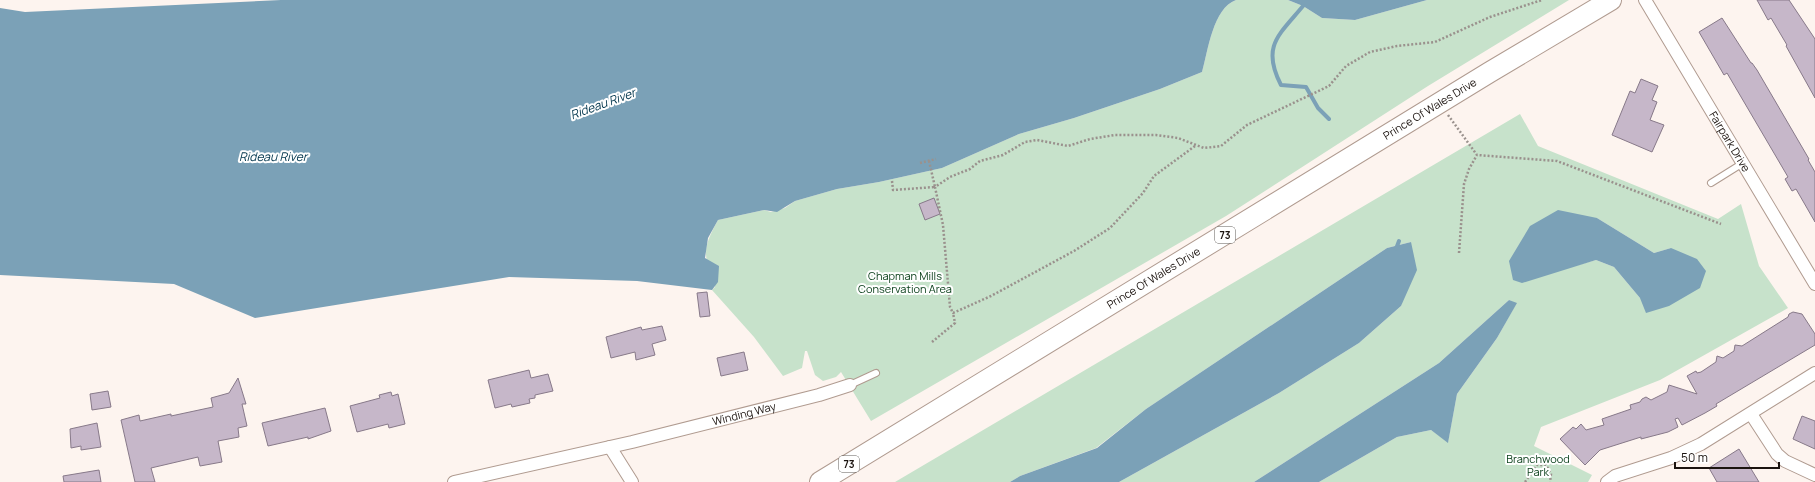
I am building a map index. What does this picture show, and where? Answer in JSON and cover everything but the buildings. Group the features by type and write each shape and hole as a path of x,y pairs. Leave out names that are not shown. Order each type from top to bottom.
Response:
{"main road":[{"name":"Prince Of Wales Drive","path":"820,482 1439,103 1611,0"}],"street":[{"name":"Fairpark Drive","path":"1645,0 1815,284"},
{"path":"1608,482 1615,476 1672,458 1701,444 1815,373"},
{"name":"Winding Way","path":"454,482 610,447 819,396 850,385"},
{"path":"1751,414 1777,454 1785,461 1815,474"},
{"path":"610,447 632,482"}],"lane":[{"path":"1711,183 1743,163"},
{"name":"Winding Way","path":"850,385 876,373"}],"path":[{"path":"892,181 893,190 935,187 950,177 970,169 980,161 999,157 1011,152 1025,142 1037,140 1068,146 1090,139 1115,135 1156,135 1178,138 1195,146 1204,148 1221,146 1247,125 1329,86 1346,66 1370,52 1397,46 1435,42 1490,17 1542,0"},
{"path":"1439,103 1477,156"},
{"path":"952,313 991,296 1074,251 1110,228 1143,193 1154,176 1195,146"},
{"path":"1477,156 1557,161 1721,224"},
{"path":"1459,253 1464,184 1469,169 1477,156"},
{"path":"920,163 936,159"},
{"path":"929,161 941,211 950,307 955,323 932,342"},
{"path":"1525,482 1537,465 1546,465 1551,474 1550,482"}],"green space":[{"name":"Chapman Mills Conservation Area","path":"1236,0 1288,0 1303,6 1322,18 1355,20 1427,0 1569,0 1428,86 1226,216 871,421 841,372 836,377 823,381 815,375 807,351 805,351 802,368 783,376 754,337 712,290 715,287 708,267 706,253 709,239 718,220 764,210 771,212 785,208 795,201 837,189 879,182 942,168 1019,134 1074,118 1160,89 1202,72 1209,42 1217,21 1228,5"},
{"name":"Branchwood Park","path":"1520,114 1538,146 1718,219 1741,204 1759,266 1788,308 1660,380 1541,427 1534,446 1592,475 1588,482 1319,482 1397,437 1431,430 1448,442 1457,394 1497,338 1516,304 1509,300 1439,363 1254,482 1119,482 1279,393 1359,343 1401,306 1411,242 1387,248 1146,409 1096,448 1020,476 1010,482 895,482","holes":["1597,218 1654,253 1671,248 1640,298 1614,267 1596,260 1564,269"]}],"water":[{"name":"Rideau River","path":"281,0 1236,0 1228,5 1217,21 1209,42 1202,72 1160,89 1074,118 1019,134 942,168 879,182 837,189 795,201 777,212 764,210 718,220 708,238 705,258 719,266 718,282 712,290 637,281 509,277 255,318 174,284 0,275 0,8 25,12"},
{"path":"1288,0 1427,0 1355,20 1322,18 1303,6"},
{"path":"1558,210 1597,218 1654,253 1671,248 1697,259 1706,271 1700,288 1669,306 1646,313 1640,298 1614,267 1596,260 1522,283 1513,280 1509,261 1530,226"},
{"path":"1411,242 1417,270 1401,306 1359,343 1279,393 1119,482 1010,482 1020,476 1097,448 1146,409 1387,248"},
{"path":"1509,300 1517,303 1497,338 1457,394 1448,443 1431,430 1397,437 1319,482 1254,482 1439,363"}],"waterway":[{"path":"1303,6 1280,33 1276,42 1273,51 1275,72 1281,85 1306,87 1318,108 1329,119"},
{"path":"1396,249 1399,241"}]}
